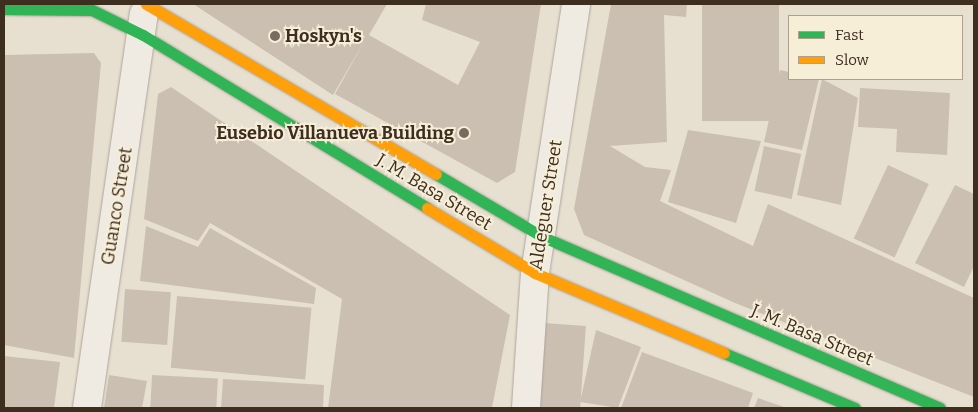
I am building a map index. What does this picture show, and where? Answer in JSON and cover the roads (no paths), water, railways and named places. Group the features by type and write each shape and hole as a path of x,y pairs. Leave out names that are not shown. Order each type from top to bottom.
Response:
{"main road":[{"name":"J. M. Basa Street","path":"145,4 543,237 940,408"},
{"name":"J. M. Basa Street","path":"4,9 92,10 143,35 535,272 855,408"}],"street":[{"name":"Guanco Street","path":"86,408 143,35 145,4"},
{"name":"Aldeguer Street","path":"526,408 535,272 543,237 576,4"}],"place":[{"name":"Hoskyn's","path":"275,36"},
{"name":"Eusebio Villanueva Building","path":"464,133"}]}
